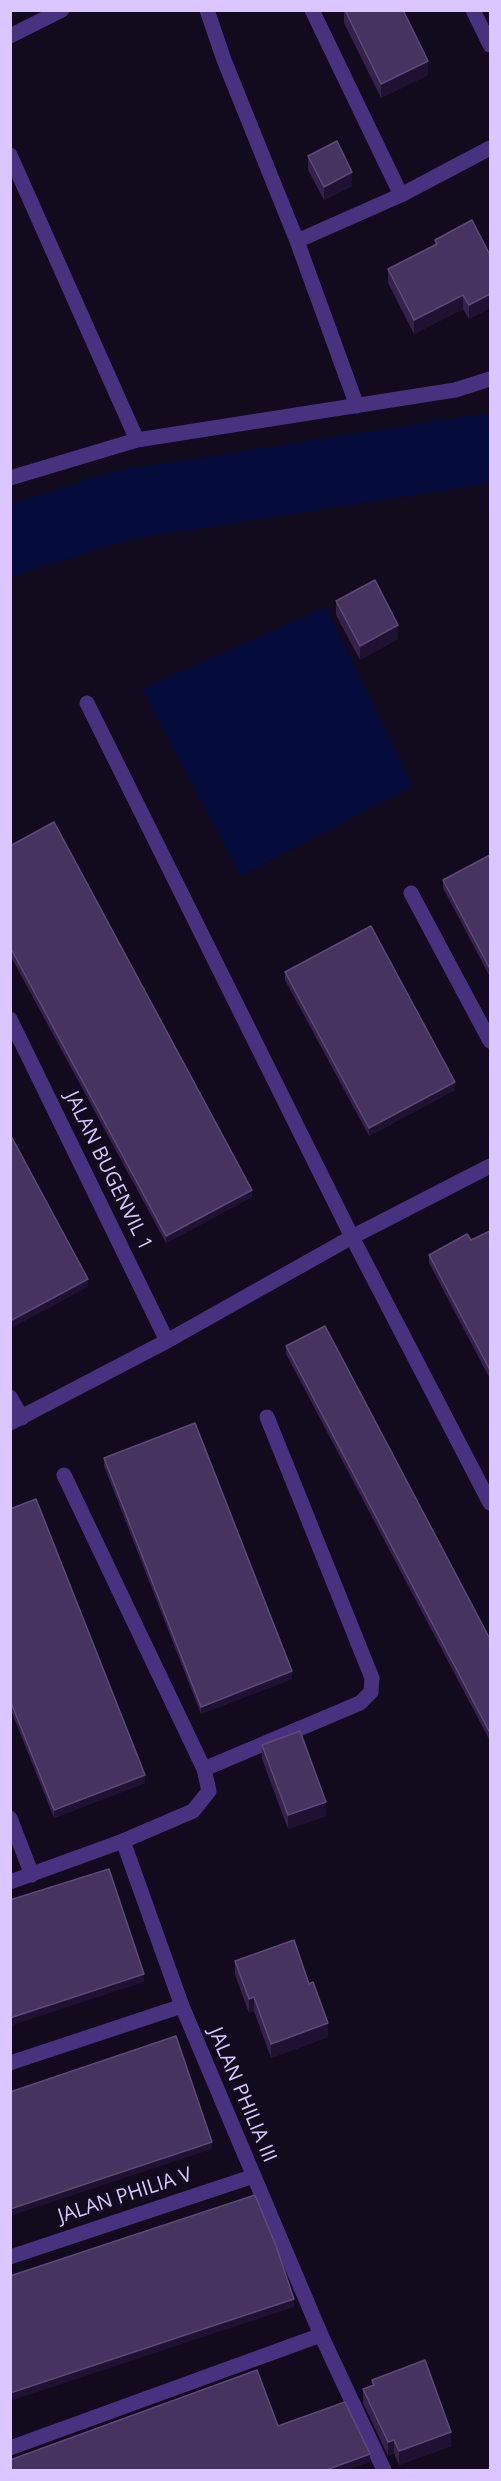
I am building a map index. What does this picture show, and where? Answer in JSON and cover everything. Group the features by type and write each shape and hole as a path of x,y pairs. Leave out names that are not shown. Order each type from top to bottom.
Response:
{"street":[{"path":"10,36 62,10"},
{"path":"207,10 224,60 297,241 357,406"},
{"path":"312,10 401,195"},
{"path":"473,10 490,45"},
{"path":"297,241 401,195 490,148"},
{"path":"10,155 137,440"},
{"path":"10,478 137,440 455,390 490,379"},
{"path":"87,703 352,1237 490,1503"},
{"path":"411,893 490,1041"},
{"name":"JALAN BUGENVIL 1","path":"10,1019 167,1341"},
{"path":"10,1397 16,1420 167,1341 352,1237 490,1166"},
{"path":"204,1769 360,1703 371,1692 372,1678 267,1417"},
{"path":"10,1882 123,1841 193,1811 209,1791 204,1769 64,1475"},
{"path":"10,1818 32,1875"},
{"name":"JALAN PHILIA III","path":"123,1841 182,2006 321,2335 384,2470"},
{"path":"10,2063 182,2006"},
{"name":"JALAN PHILIA V","path":"10,2257 254,2176"},
{"path":"10,2448 321,2335"}],"shaded area":[{"path":"326,607 413,786 241,876 142,689"}],"building":[{"path":"345,10 403,10 428,61 381,84"},
{"path":"337,141 352,172 324,187 308,156"},
{"path":"472,220 490,255 490,294 469,305 463,295 414,320 388,269 437,244 435,240"},
{"path":"375,580 398,625 360,646 336,601"},
{"path":"54,822 252,1190 166,1236 10,947 10,846"},
{"path":"490,855 490,969 443,880"},
{"path":"371,926 455,1082 369,1128 285,972"},
{"path":"10,1134 88,1279 10,1321"},
{"path":"490,1231 490,1370 429,1255 467,1234 471,1240"},
{"path":"325,1326 490,1639 490,1733 286,1346"},
{"path":"195,1423 292,1671 201,1707 104,1458"},
{"path":"36,1499 145,1775 54,1810 10,1700 10,1509"},
{"path":"300,1731 326,1802 288,1815 262,1745"},
{"path":"109,1869 144,1974 10,2018 10,1900"},
{"path":"294,1940 309,1984 313,1982 328,2023 271,2044 254,1997 249,1999 235,1961"},
{"path":"176,2036 212,2142 10,2209 10,2092"},
{"path":"255,2195 294,2299 10,2393 10,2276"},
{"path":"425,2360 451,2432 399,2451 394,2440 388,2442 363,2389 374,2385 372,2380"},
{"path":"257,2370 278,2426 345,2402 370,2454 326,2470 10,2470 10,2460"}],"waterway":[{"path":"10,541 123,505 490,448"}]}
